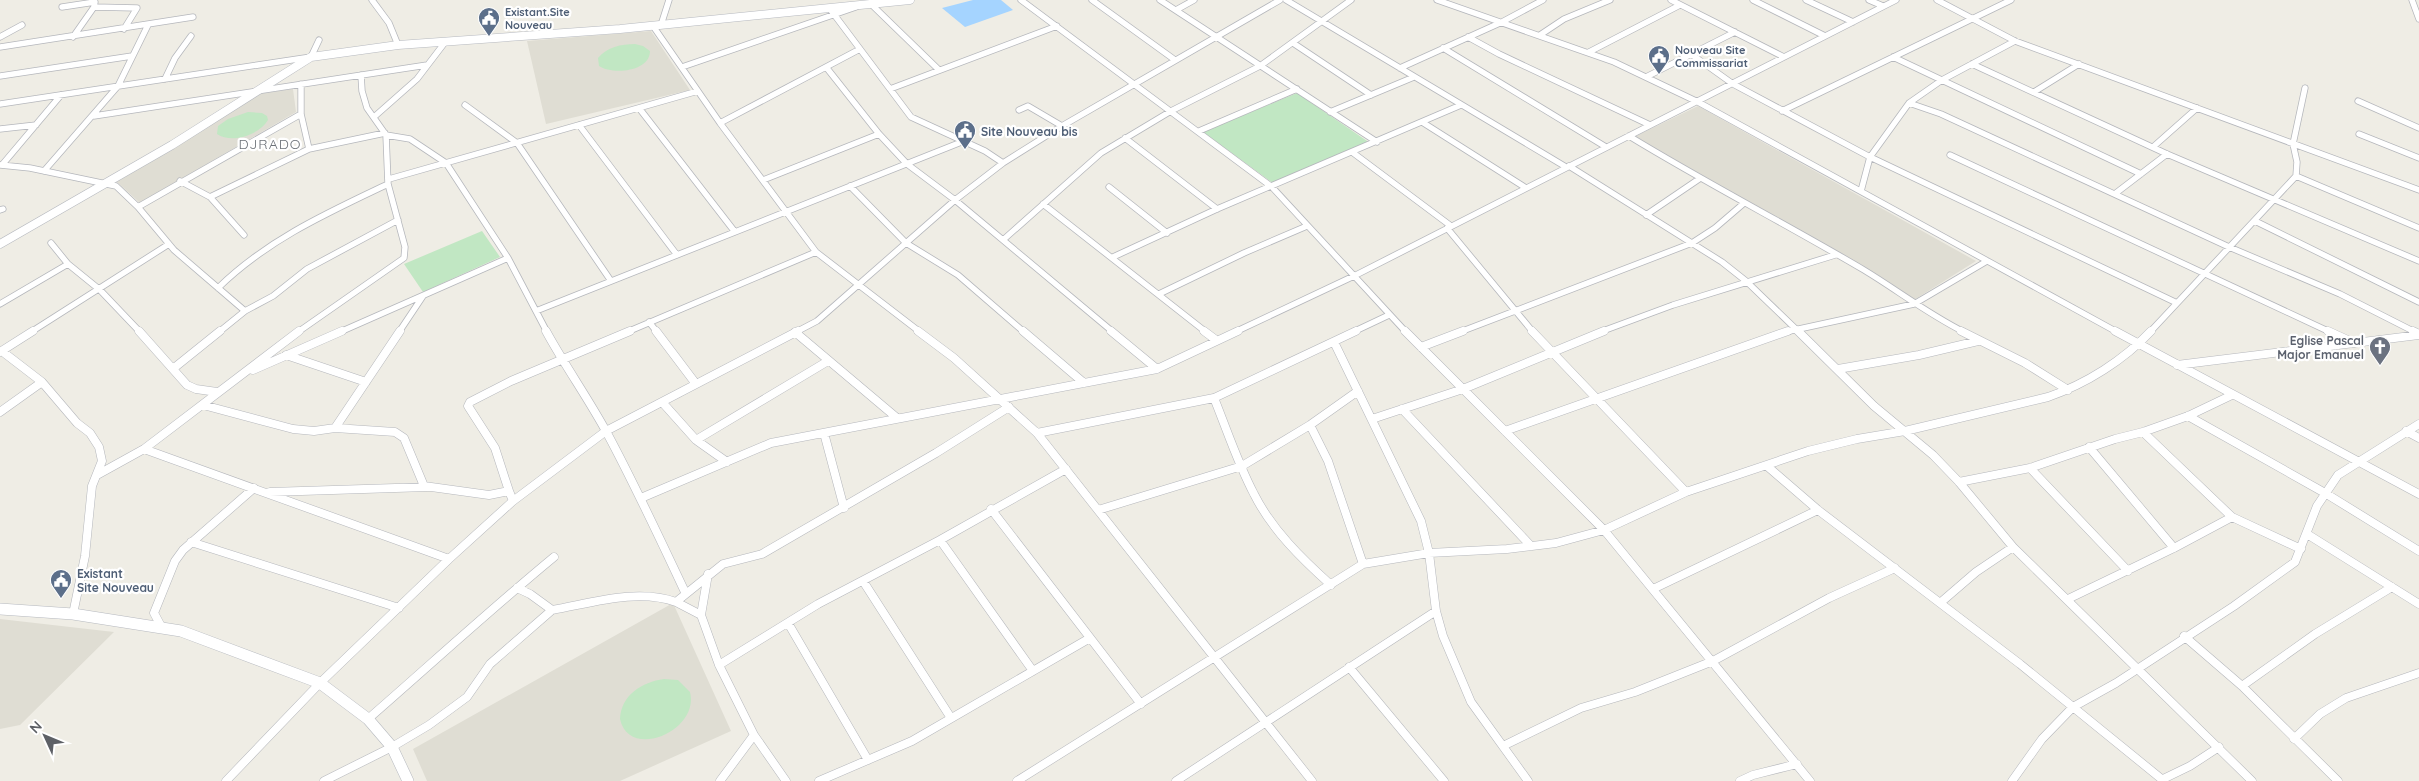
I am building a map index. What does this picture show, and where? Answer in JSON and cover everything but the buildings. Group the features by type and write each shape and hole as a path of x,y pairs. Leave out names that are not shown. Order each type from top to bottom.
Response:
{"street":[{"path":"372,0 389,24 398,45"},
{"path":"657,25 669,0"},
{"path":"0,104 398,45 832,12 860,6 910,0"},
{"path":"1021,0 1272,187 1389,315 1604,530 1810,781"},
{"path":"1092,0 1175,60"},
{"path":"1160,0 1377,142"},
{"path":"1176,10 1194,0"},
{"path":"226,781 320,683 449,559 513,501 606,431 817,321 955,200 1003,163 1062,126 1280,0"},
{"path":"1286,0 1692,242 1722,262 1746,282 1793,329 1838,369 1874,406 1905,431 1959,482 2013,547 2252,781"},
{"path":"1003,240 1101,153 1171,111 1260,66 1351,0"},
{"path":"1529,0 1534,5"},
{"path":"1400,68 1502,22 1543,0"},
{"path":"1540,35 1546,29 1571,16 1610,0"},
{"path":"1671,0 1784,57"},
{"path":"1753,0 1825,36"},
{"path":"1806,0 1853,22"},
{"path":"1869,0 1884,6"},
{"path":"641,498 771,443 1157,369 1354,276 1896,0"},
{"path":"1936,0 2015,41 2419,190"},
{"path":"1782,110 2011,0"},
{"path":"2412,0 2419,19"},
{"path":"1442,1 1589,52 1698,102 1987,262 2419,494"},
{"path":"62,7 95,2 94,7 73,37"},
{"path":"872,5 939,70"},
{"path":"1589,52 1605,40 1665,15 1680,5"},
{"path":"94,7 137,8 124,29"},
{"path":"832,12 911,117 985,151 1003,163"},
{"path":"682,67 832,12"},
{"path":"0,47 193,17"},
{"path":"0,36 22,25"},
{"path":"44,171 94,116 118,86 148,25"},
{"path":"657,25 682,67 720,123 816,252 954,358 998,400 1009,407 1037,432 1312,781"},
{"path":"890,89 1058,26"},
{"path":"1646,77 1735,32"},
{"path":"165,79 175,58 190,36"},
{"path":"1468,37 1650,126"},
{"path":"2,242 172,145 259,91 312,57 319,40"},
{"path":"374,117 407,88 446,41"},
{"path":"1861,191 1870,157 1909,103 1942,80 2015,41"},
{"path":"1293,42 1371,95"},
{"path":"1443,48 1606,147"},
{"path":"720,123 860,49"},
{"path":"1691,54 1732,84 1870,157 2177,303"},
{"path":"0,76 132,56"},
{"path":"1893,57 2141,174"},
{"path":"1972,64 2167,154 2419,261"},
{"path":"2034,92 2079,64"},
{"path":"94,116 427,65"},
{"path":"826,67 879,134 907,164 955,200 1157,369"},
{"path":"97,475 144,448 289,338 404,258 406,253 389,182 386,134 364,100 361,75"},
{"path":"1330,112 1414,77"},
{"path":"301,84 302,114 310,149"},
{"path":"1017,781 1363,564 1429,553 1556,543 1604,530 1686,492 1808,451 1856,439 1905,431 2048,397 2068,390 2095,375 2140,343 2296,176 2297,162 2293,144 2304,88"},
{"path":"1199,131 1297,90"},
{"path":"218,288 259,253 300,227 389,182 446,163 698,91"},
{"path":"1,165 62,95"},
{"path":"2358,101 2419,128"},
{"path":"1909,103 1942,114 2229,247 2340,294 2419,334"},
{"path":"465,105 517,143 611,281"},
{"path":"1113,257 1218,209 1461,105"},
{"path":"1018,110 1028,106 1062,126"},
{"path":"639,108 735,232"},
{"path":"2153,147 2196,108"},
{"path":"138,207 180,181 302,114"},
{"path":"1422,122 1526,188"},
{"path":"0,129 36,125"},
{"path":"579,125 677,255"},
{"path":"210,197 310,149 386,134 410,139 446,163 508,258 561,359 606,431 641,498 685,592"},
{"path":"763,180 879,134"},
{"path":"2359,134 2419,158"},
{"path":"1629,136 1699,179 1864,270 1914,304 1978,341 2025,363 2068,390"},
{"path":"1125,138 1218,209"},
{"path":"536,310 964,141"},
{"path":"1352,152 1449,227 1514,310 1595,399 1686,492"},
{"path":"2116,193 2167,154"},
{"path":"1950,155 2204,275 2352,342"},
{"path":"1,165 44,171 116,186 138,207 174,250 246,311"},
{"path":"2296,176 2419,228"},
{"path":"1646,215 1699,179"},
{"path":"180,181 210,197 244,235"},
{"path":"850,186 906,244 958,275 1084,383"},
{"path":"1109,187 1167,233"},
{"path":"1043,204 1113,257 1216,340"},
{"path":"1421,347 1692,242 1715,228 1743,204"},
{"path":"174,368 246,311 273,296 307,269 398,220"},
{"path":"2255,221 2419,302"},
{"path":"1159,294 1244,253 1307,226"},
{"path":"51,243 68,264 100,290 174,368 182,383 189,387 217,392"},
{"path":"73,614 86,556 92,486 102,461 99,447 90,433 77,423 42,382 1,352 169,244"},
{"path":"159,252 174,250"},
{"path":"513,501 495,448 468,406 475,398 561,359 816,252"},
{"path":"1372,419 1463,389 1555,353 1592,335 1746,282 1835,255"},
{"path":"244,374 508,258"},
{"path":"1505,431 1793,329 1914,304 1987,262"},
{"path":"0,304 68,264"},
{"path":"211,282 228,278"},
{"path":"336,428 423,296"},
{"path":"1037,432 1214,398 1389,315"},
{"path":"649,322 696,384"},
{"path":"795,332 897,418"},
{"path":"2177,365 2419,334"},
{"path":"1838,369 1934,352 1978,341"},
{"path":"1334,342 1421,522 1429,553 1436,611 1443,636 1472,702 1528,781"},
{"path":"286,356 366,382"},
{"path":"696,440 828,361"},
{"path":"0,412 42,382"},
{"path":"1098,510 1242,466 1310,425 1358,392"},
{"path":"1959,482 2030,468 2089,447 2143,432 2188,416 2232,395"},
{"path":"1214,398 1247,481 1265,512 1307,564 1331,584"},
{"path":"662,402 696,440 727,462"},
{"path":"203,405 293,429 314,431 336,428 395,432 400,435 408,448 424,486 428,487"},
{"path":"676,602 685,592 723,564 762,554 844,508 1009,407"},
{"path":"1402,408 1531,546"},
{"path":"2188,416 2324,493 2419,552"},
{"path":"2012,781 2015,774 2042,739 2073,707 2138,668 2281,574 2295,562 2317,506 2338,475 2419,424"},
{"path":"1310,425 1328,461 1363,564"},
{"path":"2406,431 2419,438"},
{"path":"2143,432 2232,516 2269,536 2301,549"},
{"path":"824,433 844,508"},
{"path":"2089,447 2174,548"},
{"path":"144,448 449,559"},
{"path":"1767,466 1818,510 1896,568 2163,780 2190,766 2219,747"},
{"path":"2030,468 2128,571"},
{"path":"719,665 863,580 940,540 991,509 1066,469"},
{"path":"265,492 428,487 489,495 509,491"},
{"path":"162,628 154,613 156,602 175,561 191,542 254,488"},
{"path":"991,509 1141,704"},
{"path":"1653,589 1818,510"},
{"path":"2068,599 2174,548 2232,516"},
{"path":"2307,534 2419,604"},
{"path":"940,540 1033,671"},
{"path":"191,542 399,608"},
{"path":"1940,603 1976,572 2013,547"},
{"path":"368,719 444,653 479,619 554,557"},
{"path":"1503,746 1581,708 1635,692 1713,661 1829,598 1896,568"},
{"path":"708,574 700,616 719,665 754,735 786,781"},
{"path":"863,580 951,718"},
{"path":"2242,686 2315,634 2392,587"},
{"path":"517,588 530,594 552,610"},
{"path":"324,781 392,748 467,697 490,664 552,610 636,596 659,596 676,602 700,616"},
{"path":"0,609 73,614 181,630 320,683 368,719 392,748 408,781"},
{"path":"1176,781 1436,611"},
{"path":"788,623 868,760"},
{"path":"2184,636 2242,686 2338,781"},
{"path":"819,781 912,740 1090,638"},
{"path":"1348,667 1444,781"},
{"path":"2294,739 2320,714 2346,698 2419,673"},
{"path":"720,781 754,735"},
{"path":"1740,781 1753,775 1797,764"}],"shaded area":[{"path":"651,31 690,90 546,124 527,41"},
{"path":"293,89 296,112 140,203 116,181 259,94"},
{"path":"1698,106 1976,261 1914,300 1632,138"},
{"path":"673,603 731,731 620,781 427,781 413,749"},
{"path":"0,619 114,632 20,725 0,729"}],"green space":[{"path":"635,44 643,46 650,51 644,63 629,70 621,71 605,69 599,66 598,58 606,51 620,46"},
{"path":"1297,93 1370,143 1274,184 1203,132"},
{"path":"248,112 262,113 267,116 268,120 258,130 245,136 230,138 217,134 218,126 228,119"},
{"path":"482,231 500,257 423,292 404,264"},
{"path":"664,679 678,680 690,692 690,706 685,719 675,729 662,736 649,739 636,738 626,731 620,719 624,703 634,691 648,683"}],"water":[{"path":"973,0 1001,0 1013,10 965,27 942,8"}],"place":[{"name":"Existant.Site Nouveau","path":"489,37"},
{"name":"Nouveau Site Commissariat","path":"1659,75"},
{"name":"Site Nouveau bis","path":"965,150"},
{"name":"Eglise Pascal Major Emanuel","path":"2380,366"},
{"name":"Existant Site Nouveau","path":"61,599"}],"district":[{"name":"DJRADO","path":"270,144"}]}
